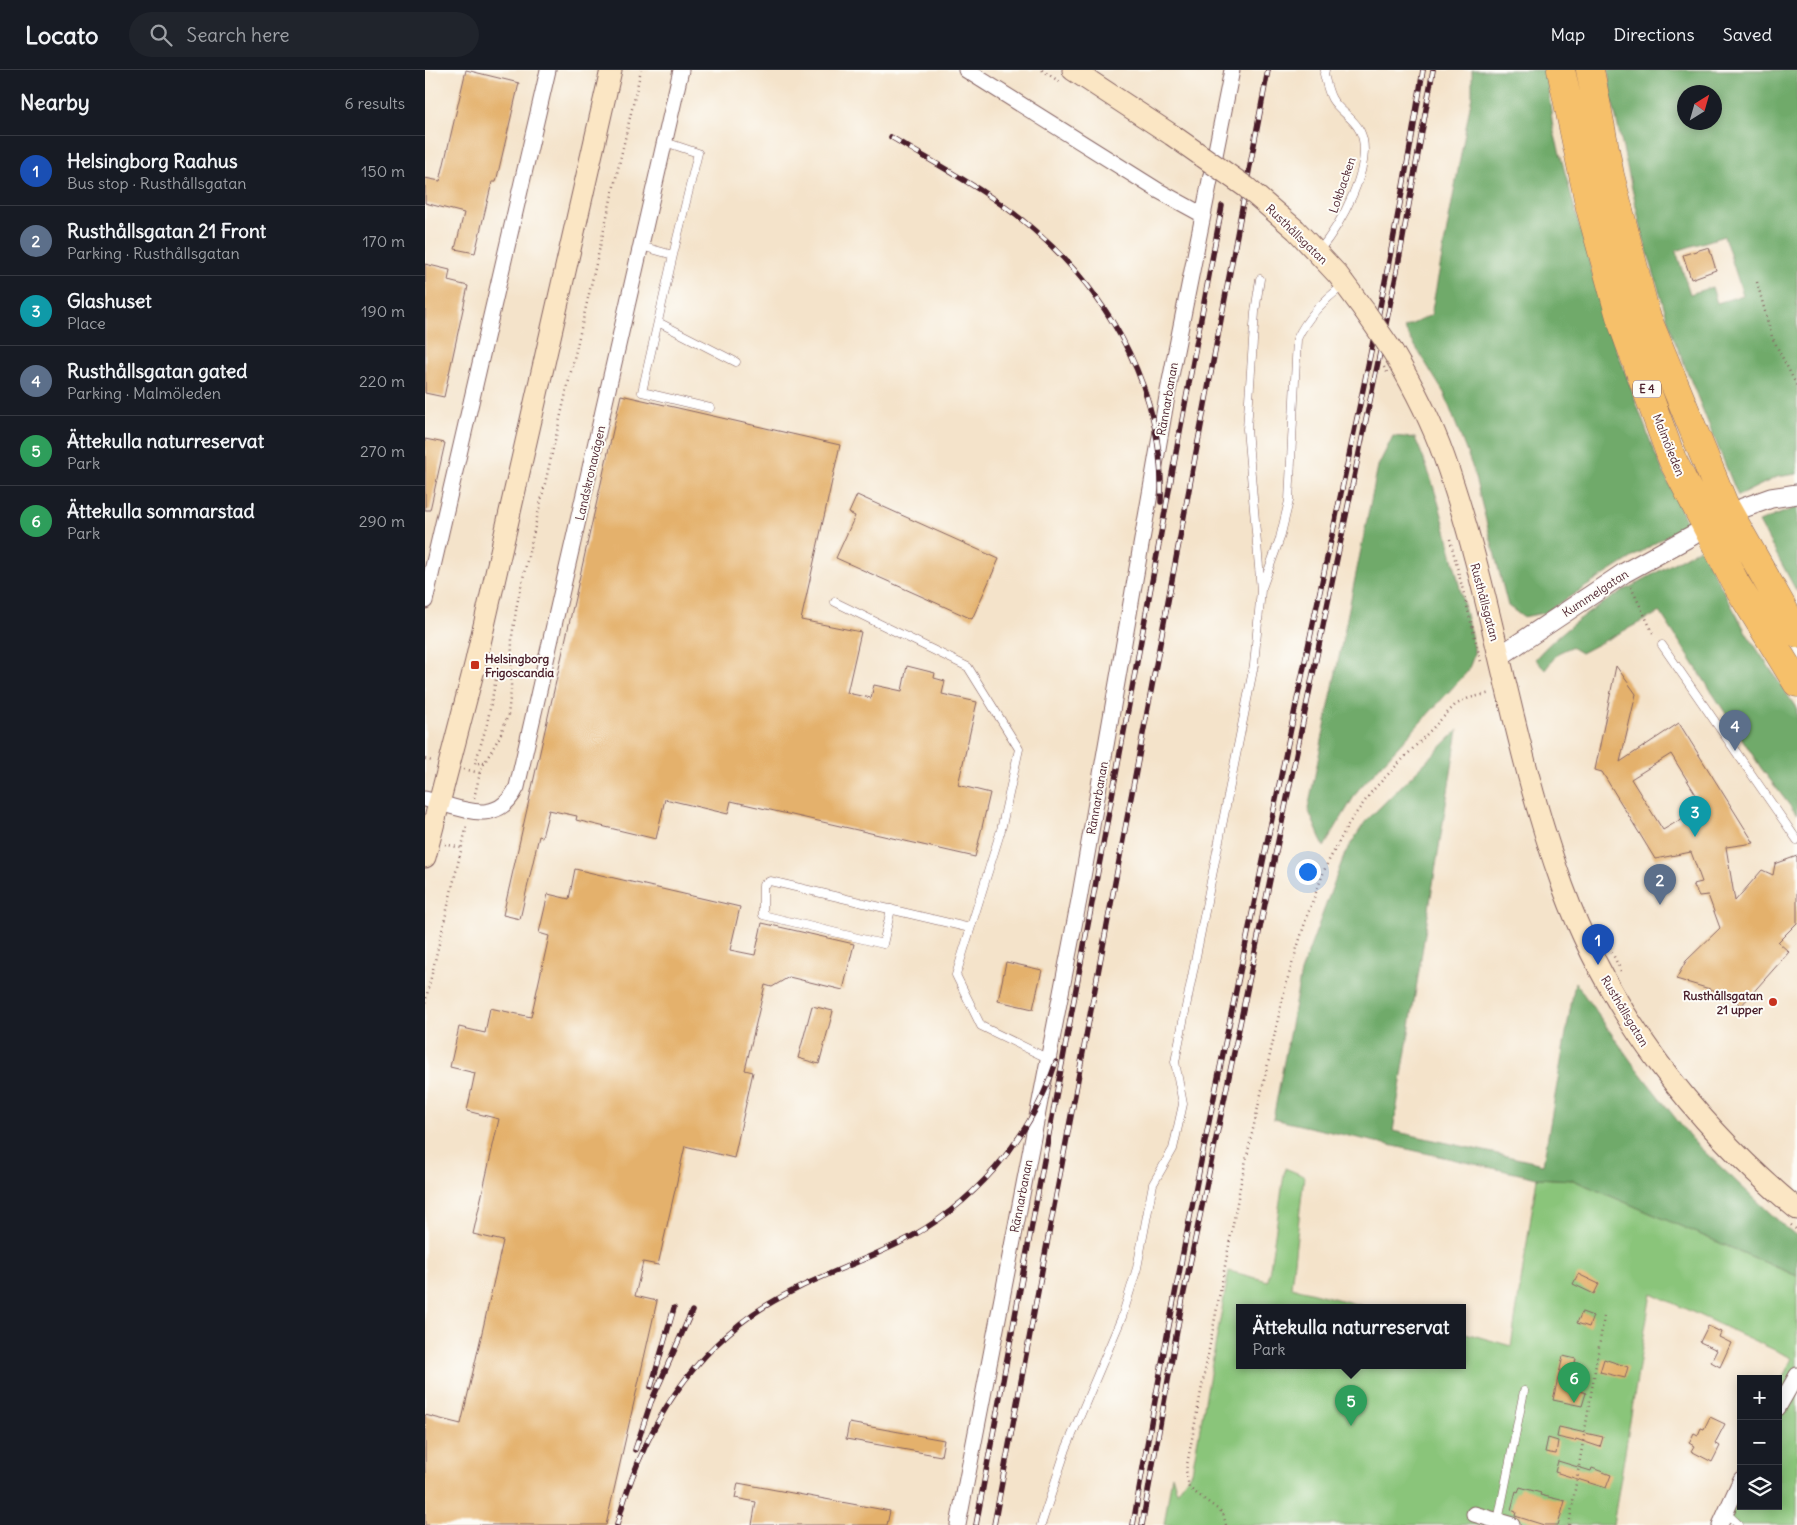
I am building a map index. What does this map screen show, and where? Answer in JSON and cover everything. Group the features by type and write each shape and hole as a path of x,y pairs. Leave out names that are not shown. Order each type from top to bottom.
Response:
{"highway":[{"name":"Malmöleden","path":"1561,70 1590,208 1621,320 1672,459 1735,582 1797,683"},
{"name":"E 4","path":"1590,70 1610,175 1646,315 1724,504 1797,633"}],"main road":[{"path":"425,857 432,801 477,655 611,70"},
{"name":"Rusthållsgatan","path":"1073,70 1172,135 1246,187 1296,230 1318,252 1345,284 1393,352 1421,402 1444,456 1500,656 1543,827 1563,888 1598,966 1647,1048 1679,1090 1735,1153 1797,1210"}],"street":[{"path":"425,600 548,70"},
{"name":"Landskronavägen","path":"432,801 471,810 490,812 498,810 507,804 517,787 681,70"},
{"path":"966,70 1159,191 1203,215"},
{"name":"Rännarbanan","path":"958,1525 1079,900 1168,391 1232,70"},
{"path":"1743,508 1771,498 1797,494"},
{"name":"Kummelgatan","path":"1500,656 1624,573 1693,535"},
{"path":"1782,1401 1797,1375"},
{"path":"1722,1518 1737,1486"},
{"path":"1474,1514 1505,1523"}],"lane":[{"name":"Lokbacken","path":"1318,252 1342,220 1351,200 1365,152 1359,128 1333,100 1324,74 1325,70"},
{"path":"665,142 698,153 642,392 710,408"},
{"path":"641,246 673,255"},
{"path":"1041,1525 1066,1450 1122,1317 1137,1268 1153,1184 1173,1149 1183,1104 1175,1062 1254,665 1261,590 1247,429 1255,312 1260,279"},
{"path":"1261,590 1280,538 1289,501 1297,339 1302,327 1345,284"},
{"path":"658,322 736,362"},
{"path":"835,602 968,667 1019,749 1001,830 956,975 981,1026 1047,1058"},
{"path":"1662,645 1797,840"},
{"path":"891,909 883,944 763,915 763,885 770,881 891,909 970,928"},
{"path":"1505,1523 1524,1392"},
{"path":"1722,1518 1739,1525"}],"path":[{"path":"425,1003 484,762 500,736 508,715 511,690 512,636 517,604 641,70"},
{"path":"1757,282 1772,337 1797,386"},
{"path":"1624,573 1653,633"},
{"path":"484,762 475,764 487,724 498,671"},
{"path":"1226,1525 1223,1513 1189,1488 1186,1470 1205,1365 1261,1092 1286,984 1307,916 1326,866 1349,823 1373,790 1455,705 1469,698 1507,689"},
{"path":"1600,931 1620,966 1623,979"},
{"path":"1569,1525 1604,1317"}],"green space":[{"path":"1472,70 1546,70 1553,128 1603,312 1654,451 1687,523 1544,613 1523,617 1508,606 1472,466 1444,393 1404,328 1431,315 1472,95"},
{"path":"1608,70 1797,70 1797,474 1777,477 1738,496 1673,337 1643,237 1611,96","holes":["1724,236 1743,295 1717,303 1712,287 1690,294 1676,251"]},
{"path":"1393,436 1415,438 1425,463 1449,541 1474,647 1474,655 1468,671 1358,790 1324,847 1308,809 1378,466"},
{"path":"1797,507 1797,592 1759,522"},
{"path":"1700,548 1747,634 1797,709 1797,815 1761,768 1660,612 1581,653 1571,647 1558,653 1545,670 1535,659 1571,625 1613,597"},
{"path":"1458,730 1393,1131 1543,1164 1575,982 1633,1064 1695,1143 1797,1236 1797,1276 1573,1180 1537,1178 1273,1119 1301,972 1345,853 1365,822"},
{"path":"1285,1168 1304,1176 1291,1287 1356,1304 1236,1304 1236,1369 1466,1369 1466,1333 1511,1346 1537,1178 1573,1180 1797,1276 1797,1525 1713,1525 1737,1475 1737,1510 1782,1510 1782,1379 1792,1358 1651,1293 1613,1525 1164,1525 1172,1475 1177,1492 1192,1471 1229,1271 1268,1281"}],"building":[{"path":"466,70 519,83 496,182 492,182 475,253 455,249 464,213 425,203 425,178 440,181"},
{"path":"1709,247 1716,270 1691,279 1683,255"},
{"path":"425,264 450,270 448,281 468,286 444,397 425,393"},
{"path":"621,395 840,445 801,620 861,632 847,693 871,698 874,685 902,691 907,666 935,673 934,678 945,681 942,694 977,702 958,785 990,793 975,857 731,801 728,814 665,799 656,839 576,820 577,816 549,810 542,837 539,836 520,919 503,915"},
{"path":"425,439 445,443 430,510 425,510"},
{"path":"857,495 999,559 972,619 836,558 855,516 849,513"},
{"path":"1616,666 1636,694 1620,762 1679,723 1754,843 1726,847 1735,901 1762,870 1773,875 1775,864 1797,856 1797,923 1778,942 1789,952 1741,1006 1730,995 1676,979 1686,961 1720,928 1708,895 1699,896 1693,884 1702,882 1691,852 1655,859 1602,772 1595,770","holes":["1671,754 1703,806 1663,830 1631,779"]},
{"path":"575,869 740,907 730,950 755,955 762,923 854,944 843,990 789,977 772,987 765,985 745,1070 753,1072 734,1158 685,1146 658,1265 643,1262 635,1296 657,1301 606,1525 425,1525 425,1415 461,1424 503,1241 473,1234 499,1119 467,1111 475,1073 450,1067 459,1027 485,1033 490,1008 531,1017 549,936 539,933 548,894 569,899"},
{"path":"1006,962 1042,970 1033,1009 998,1001"},
{"path":"812,1006 833,1011 819,1064 798,1058"},
{"path":"1578,1274 1599,1284 1594,1294 1573,1284"},
{"path":"1582,1312 1593,1316 1589,1327 1577,1323"},
{"path":"1708,1326 1721,1332 1719,1337 1731,1343 1720,1367 1711,1362 1717,1350 1700,1342"},
{"path":"1563,1356 1576,1359 1569,1388 1586,1393 1582,1406 1553,1400"},
{"path":"1604,1359 1628,1367 1625,1378 1600,1372"},
{"path":"1710,1417 1725,1424 1715,1443 1720,1446 1712,1462 1691,1451 1694,1446 1689,1443 1694,1433 1698,1435 1701,1428 1704,1429"},
{"path":"849,1423 944,1440 941,1456 846,1439"},
{"path":"1559,1427 1603,1437 1600,1447 1576,1439 1575,1441 1557,1437"},
{"path":"1548,1438 1558,1441 1556,1454 1545,1452"},
{"path":"1558,1461 1591,1471 1592,1468 1611,1475 1606,1488 1555,1472"},
{"path":"738,1483 890,1511 887,1525 752,1525 756,1502 735,1498"},
{"path":"1520,1487 1541,1493 1540,1495 1565,1501 1558,1525 1544,1525 1515,1516 1516,1512 1511,1510 1516,1491 1518,1492"}],"railway":[{"path":"994,1525 1268,70"},
{"path":"1133,1525 1195,1190 1371,352 1423,70"},
{"path":"1142,1525 1183,1297 1397,271 1433,70"},
{"path":"891,137 965,180 1001,204 1034,230 1063,257 1088,287 1110,318 1129,352 1144,388 1154,424 1160,463 1161,502"},
{"path":"976,1525 1222,206"},
{"path":"617,1525 626,1494 651,1435 666,1407 704,1357 727,1335 770,1303 806,1284 899,1243 926,1228 951,1210 974,1190 1014,1144 1031,1118 1045,1091 1056,1062"},
{"path":"651,1387 674,1308"},
{"path":"635,1450 651,1402 692,1311"}],"place":[{"name":"Helsingborg Frigoscandia","path":"475,665"},
{"name":"Rusthållsgatan gated","path":"1735,751"},
{"name":"Glashuset","path":"1695,837"},
{"name":"Rusthållsgatan 21 Front","path":"1660,905"},
{"name":"Helsingborg Raahus","path":"1598,965"},
{"name":"Rusthållsgatan 21 upper","path":"1773,1002"},
{"name":"Ättekulla sommarstad","path":"1574,1403"},
{"name":"Ättekulla naturreservat","path":"1351,1426"}]}
